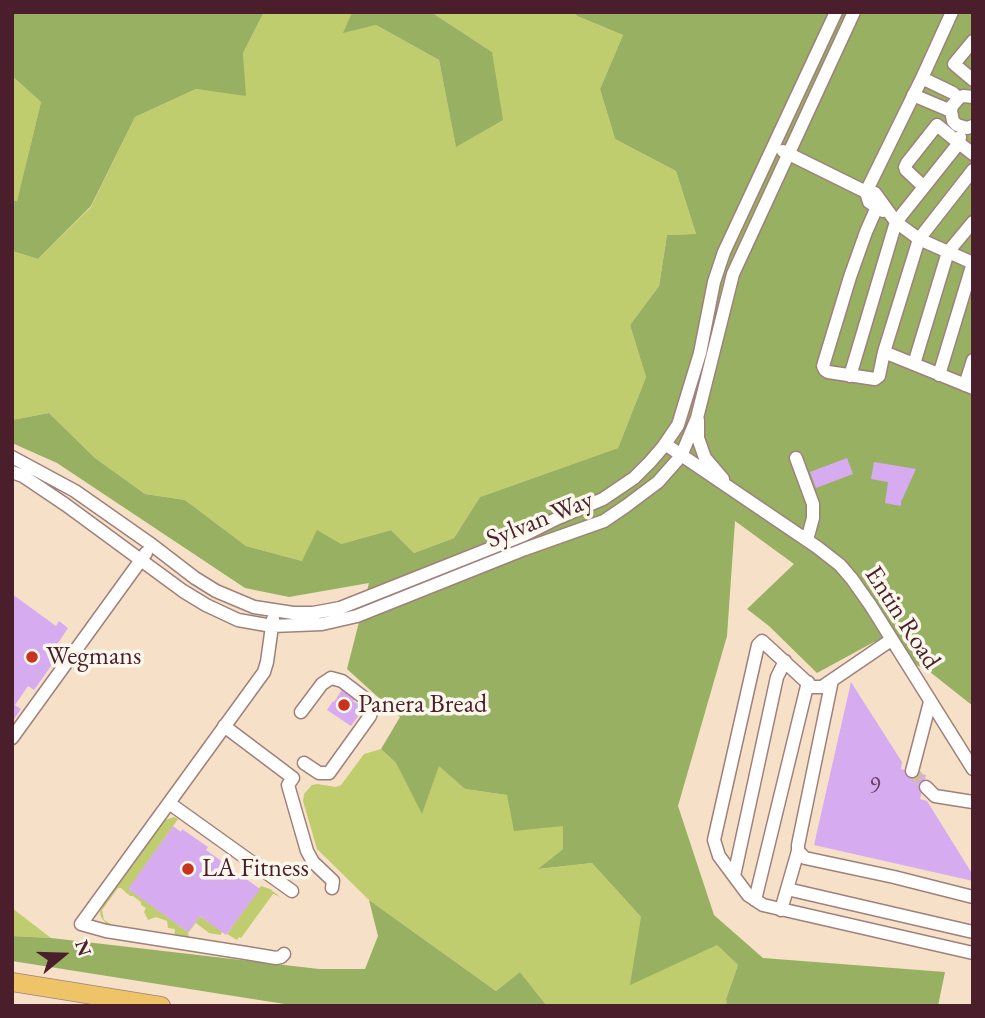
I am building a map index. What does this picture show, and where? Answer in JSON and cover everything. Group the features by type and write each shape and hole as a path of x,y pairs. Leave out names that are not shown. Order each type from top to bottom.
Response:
{"highway":[{"path":"12,982 161,1006"}],"street":[{"name":"Sylvan Way","path":"15,469 183,591 239,620 272,626 322,624 344,620 603,499 634,478 665,444 678,425 706,328 714,282 724,252 836,12"},
{"name":"Sylvan Way","path":"15,469 75,491 216,591 254,607 274,611 313,613 340,608 604,521 658,482 681,456 699,408 733,274 854,12"},
{"path":"939,375 973,263 919,240 869,202 866,192 951,12"},
{"path":"973,41 954,64 973,80"},
{"path":"922,78 953,93 968,95"},
{"path":"913,95 951,111"},
{"path":"850,376 893,218 924,187 959,143 967,127 953,121 951,111 955,101 968,95"},
{"path":"924,187 906,170 907,163 937,125 973,154"},
{"path":"773,146 866,192 875,193 893,218"},
{"path":"877,207 850,277 823,366 828,372 875,379 879,376 919,240 973,170"},
{"path":"914,365 948,252 973,222"},
{"path":"884,352 969,387 973,360"},
{"path":"699,408 698,438 705,458 732,490"},
{"name":"Entin Road","path":"665,444 807,540 839,565 852,579 973,769"},
{"path":"796,457 813,504 813,518 807,540"},
{"path":"12,738 152,545"},
{"path":"274,611 264,672 80,924 106,931 276,958 284,954"},
{"path":"891,640 822,687 812,687 762,641 758,645 715,840 719,856 748,895 763,905 973,953"},
{"path":"734,876 776,677 785,661"},
{"path":"301,712 321,684 335,679 367,700 372,708 372,712 346,744 329,773 319,773 304,763"},
{"path":"781,910 799,850 832,680"},
{"path":"755,900 808,682"},
{"path":"912,771 929,702"},
{"path":"224,726 293,778 288,785 307,851 313,862 333,881 332,888"},
{"path":"926,787 935,796 973,802"},
{"path":"169,803 292,891"},
{"path":"799,850 806,858 973,897"},
{"path":"787,889 973,932"}],"green space":[{"path":"12,12 264,12 243,53 246,96 196,89 135,117 91,206 38,259 12,251 12,201 17,201 41,102 12,76"},
{"path":"264,12 352,12 344,32 376,25 439,60 456,146 492,52 431,12 574,12 577,16 623,35 600,89 615,139 676,171 696,234 667,235 659,286 630,325 646,377 618,448 480,497 454,538 414,553 391,530 341,544 302,561 246,546 185,500 145,494 95,458 49,413 12,420 12,251 38,259 91,207 135,117 196,89 245,95 243,53"},
{"path":"352,12 431,12 492,52 503,120 456,147 439,60 376,25 343,33"},
{"path":"574,12 973,12 973,706 930,672 874,642 817,673 769,626 747,609 794,564 735,521 727,636 678,806 714,915 763,958 945,972 938,1006 727,1006 726,999 738,965 717,945 630,985 641,917 592,863 538,869 563,849 563,826 514,831 507,795 465,789 439,766 422,814 396,763 381,749 400,717 347,669 369,583 289,597 245,588 57,463 12,443 12,420 49,413 95,458 145,494 185,500 246,546 302,561 317,530 341,544 391,530 414,553 454,538 480,497 618,448 646,377 630,325 659,286 667,235 696,234 676,171 615,139 600,89 623,35 577,16"},
{"path":"12,76 41,102 17,202 12,201"},
{"path":"381,749 396,763 422,813 439,765 465,789 507,795 563,826 563,849 539,869 592,863 641,917 717,945 738,965 726,999 727,1006 547,1006 520,972 496,991 369,900 317,849 303,801 304,794 312,785 341,785 364,754"},
{"path":"174,817 178,819 129,889 188,932 200,916 222,931 221,935 209,933 196,923 188,933 189,937 185,939 174,936 175,929 168,928 167,921 156,917 148,920 144,912 146,908 141,902 121,888 118,888 102,910 104,920 111,924 107,925 101,917 100,912 103,905 165,820"},
{"path":"261,886 280,897 273,894 237,940 227,934"},
{"path":"369,900 496,991 520,972 547,1006 297,1006 12,961 12,936 51,938 319,969 365,969 378,936"},
{"path":"12,908 51,938 12,936"}],"building":[{"path":"847,458 853,474 816,488 810,472"},
{"path":"874,462 916,469 901,506 885,503 888,482 871,479"},
{"name":"Wegmans","path":"12,594 56,626 59,621 68,628 50,655 56,659 34,690 28,686 15,705 21,709 12,722"},
{"path":"851,682 902,762 901,769 926,775 920,799 927,801 973,875 973,881 814,845"},
{"name":"Panera Bread","path":"343,688 356,698 353,701 364,708 351,726 327,710"},
{"name":"LA Fitness","path":"173,826 208,847 206,850 260,889 226,935 200,916 188,932 128,889"}],"tunnel":[{"path":"912,771 926,787"}],"place":[{"name":"Wegmans","path":"32,657"},
{"name":"Panera Bread","path":"344,705"},
{"name":"LA Fitness","path":"188,869"}]}
